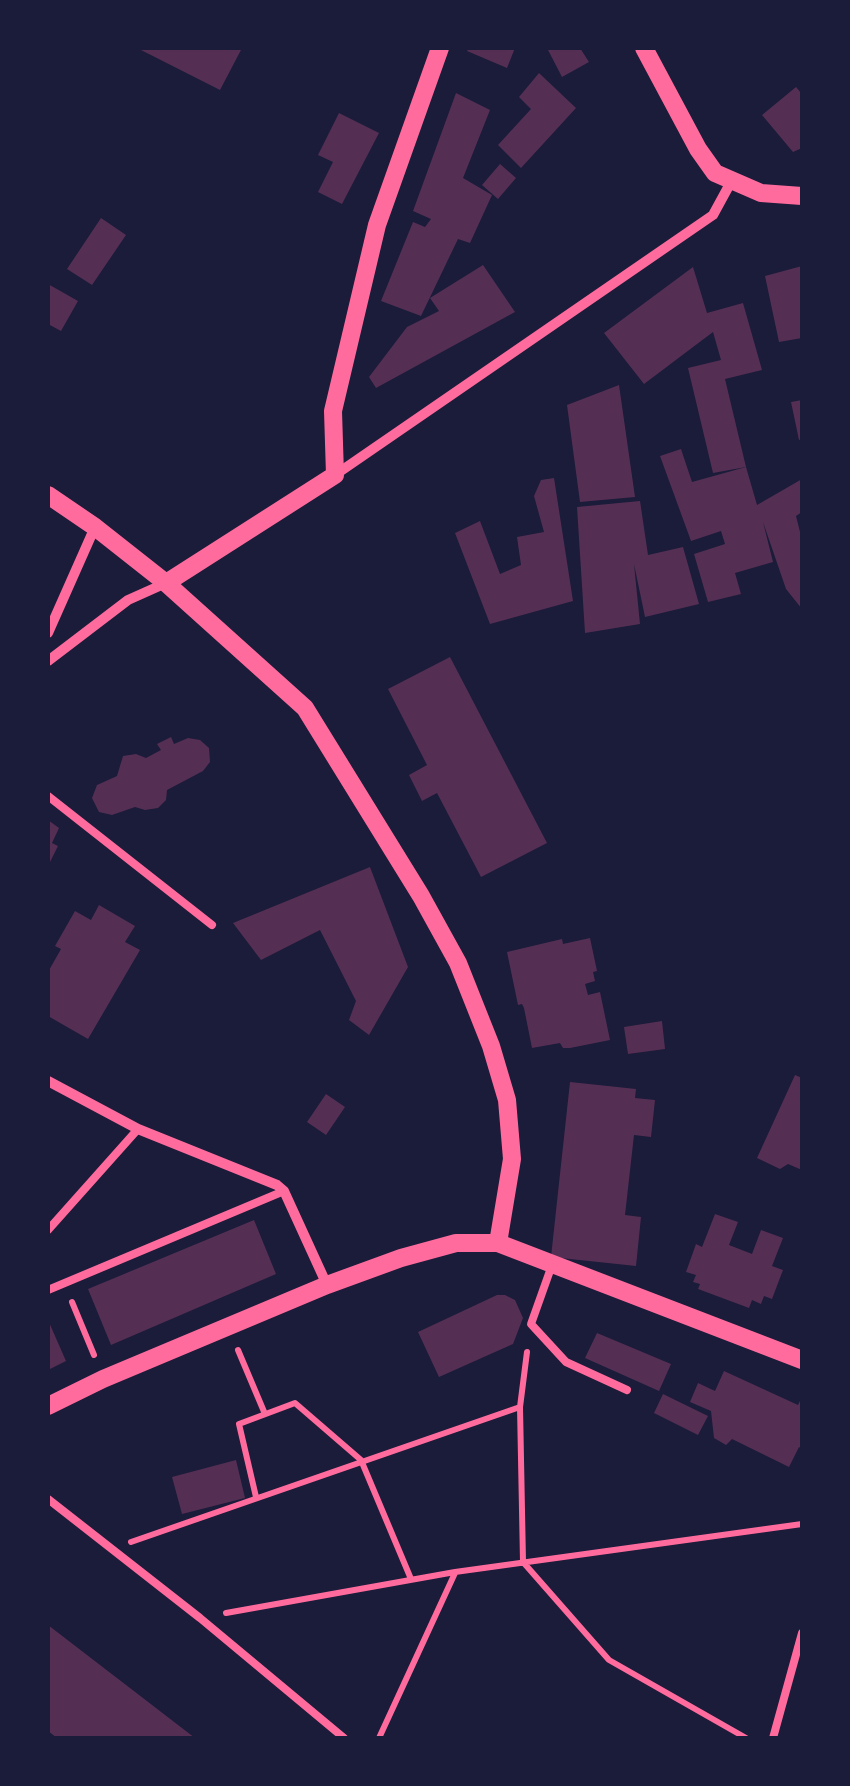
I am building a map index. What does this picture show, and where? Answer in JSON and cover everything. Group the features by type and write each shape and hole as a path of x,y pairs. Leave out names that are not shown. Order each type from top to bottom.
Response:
{"street":[{"path":"335,475 332,411 378,225 440,48"},
{"path":"644,48 698,150 715,173 762,193 802,196"},
{"path":"48,660 128,600 166,583 335,475 713,215 731,182"},
{"path":"48,495 166,583 304,708 420,896 458,963 491,1046 506,1100 512,1159 498,1242"},
{"path":"48,632 95,527"},
{"path":"48,1081 138,1129 277,1185 284,1191 327,1284"},
{"path":"48,1406 327,1284 456,1243 498,1242 802,1360"}],"lane":[{"path":"48,796 212,925"},
{"path":"48,1230 138,1129"},
{"path":"48,1290 284,1191"},
{"path":"552,1265 531,1324 566,1362 628,1390"},
{"path":"48,1499 344,1738"},
{"path":"772,1738 802,1633"}],"path":[{"path":"64,1282 103,1379"},
{"path":"531,1324 520,1408 523,1562 609,1660 746,1738"},
{"path":"228,1327 265,1414"},
{"path":"256,1497 238,1424 295,1403 361,1460 411,1579"},
{"path":"111,1549 520,1408"},
{"path":"200,1618 455,1572 802,1524"},
{"path":"379,1738 455,1572"}],"building":[{"path":"137,48 237,48 241,50 220,90"},
{"path":"515,48 507,68 467,51"},
{"path":"547,48 580,48 589,62 562,77"},
{"path":"539,73 576,108 521,168 498,145 531,109 519,97"},
{"path":"796,87 802,94 802,148 793,152 762,115"},
{"path":"456,93 490,110 463,178 492,195 470,243 458,239 421,316 381,301 413,222 425,227 431,219 413,211"},
{"path":"339,113 379,133 342,204 318,192 333,162 318,155"},
{"path":"500,164 516,178 498,199 482,185"},
{"path":"101,218 126,235 92,285 67,269"},
{"path":"483,265 515,312 376,388 369,377 407,327 439,311 430,298"},
{"path":"802,266 802,338 779,342 765,276"},
{"path":"693,267 707,313 743,303 762,370 725,379 746,467 713,473 688,368 721,360 713,332 644,384 604,333"},
{"path":"48,284 78,301 61,331 48,324"},
{"path":"619,385 635,497 580,502 567,405"},
{"path":"802,400 802,439 799,440 791,402"},
{"path":"681,449 692,482 746,467 757,505 802,479 802,512 796,516 802,540 802,609 786,589 763,522 773,562 735,573 741,594 708,602 694,554 725,544 721,531 691,541 660,456"},
{"path":"554,478 573,601 490,624 455,533 480,521 500,574 521,565 517,537 544,532 534,496 541,480"},
{"path":"640,501 648,555 683,547 699,604 645,617 634,564 640,624 585,633 577,507"},
{"path":"450,657 547,843 481,877 437,793 422,801 409,775 427,765 388,689"},
{"path":"171,737 174,744 188,738 200,740 209,748 210,762 203,771 167,790 166,800 158,808 135,807 112,815 99,812 92,798 97,785 117,776 123,756 136,754 146,758 161,750 157,744"},
{"path":"48,820 59,828 52,843 58,846 48,866"},
{"path":"370,867 408,967 369,1035 349,1020 356,1001 320,930 261,960 233,923"},
{"path":"99,905 135,926 125,942 140,950 88,1039 48,1016 48,972 61,949 55,946 75,911 91,920"},
{"path":"590,938 597,971 593,972 595,981 585,984 588,995 600,992 610,1040 570,1048 563,1048 560,1043 532,1048 507,952 562,939 563,944"},
{"path":"662,1021 665,1049 628,1054 624,1027"},
{"path":"795,1075 802,1078 802,1170 788,1164 780,1169 757,1158"},
{"path":"570,1082 636,1089 635,1098 655,1100 651,1137 634,1135 625,1215 641,1217 636,1266 551,1257"},
{"path":"326,1094 345,1107 326,1135 307,1122"},
{"path":"715,1214 738,1222 729,1245 752,1254 761,1230 783,1238 772,1266 783,1270 772,1299 764,1296 761,1304 752,1300 749,1308 698,1289 700,1284 693,1282 696,1275 686,1272 696,1244 702,1247"},
{"path":"254,1220 276,1274 111,1345 88,1289"},
{"path":"497,1295 515,1300 523,1318 513,1344 439,1377 418,1332"},
{"path":"48,1320 66,1361 48,1370"},
{"path":"597,1333 671,1364 659,1391 585,1358"},
{"path":"724,1371 798,1405 802,1397 802,1449 799,1447 789,1467 732,1439 726,1445 714,1438 711,1411 690,1402 698,1383 715,1391"},
{"path":"663,1394 708,1416 698,1435 654,1413"},
{"path":"236,1460 245,1498 182,1514 172,1477"},
{"path":"48,1625 195,1738 57,1738 48,1731"}]}
